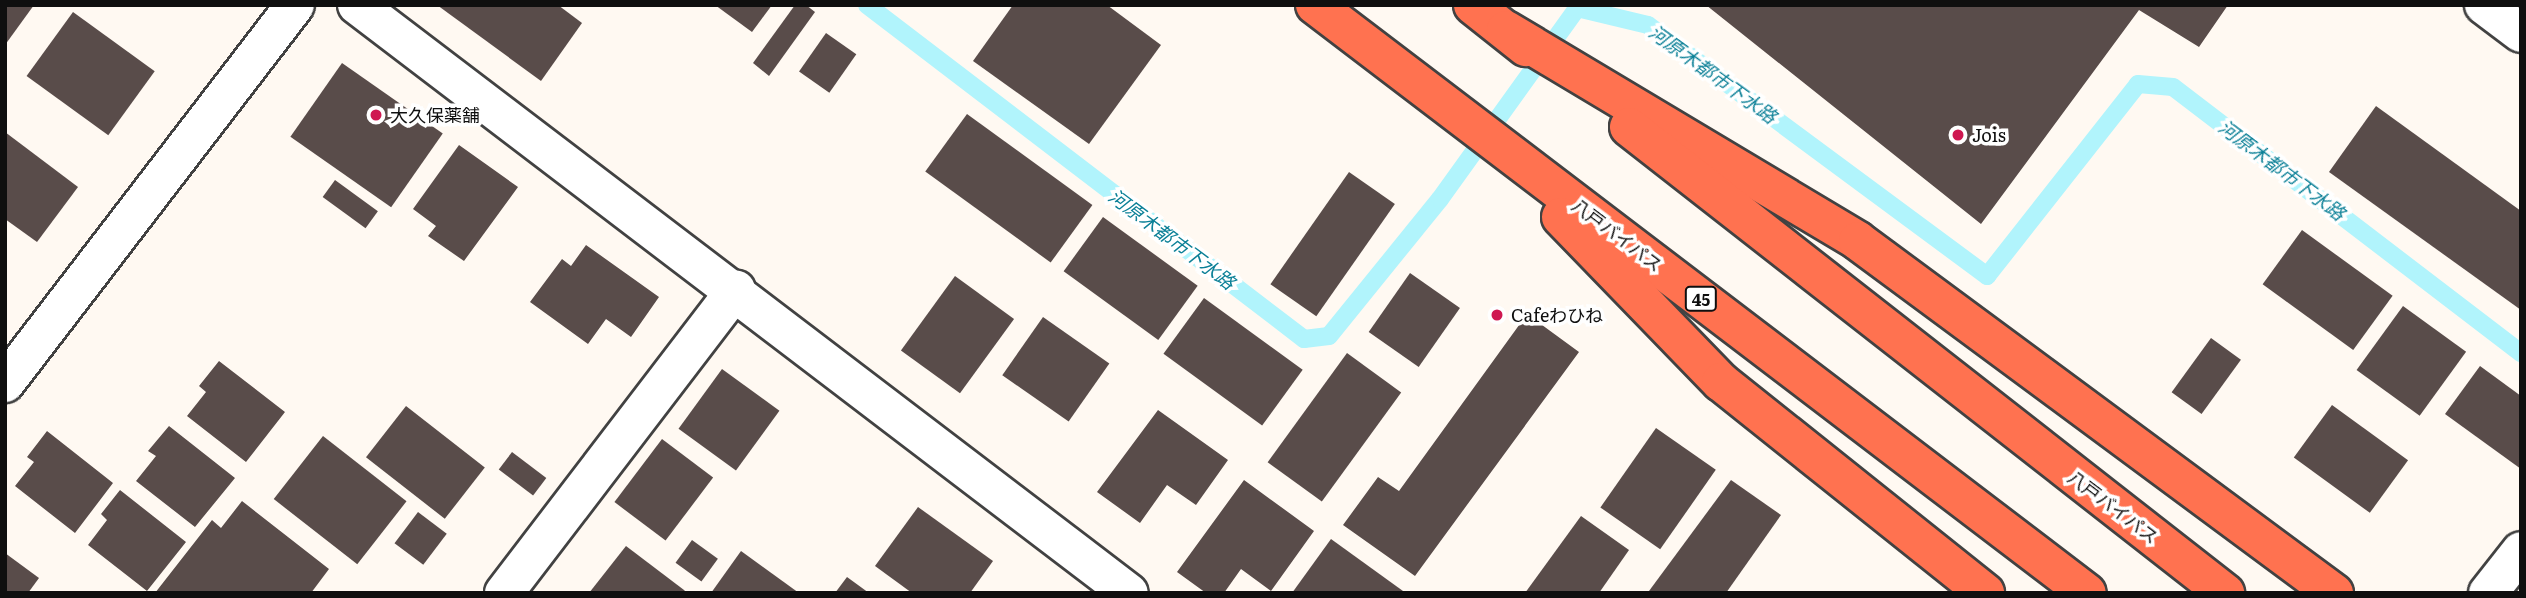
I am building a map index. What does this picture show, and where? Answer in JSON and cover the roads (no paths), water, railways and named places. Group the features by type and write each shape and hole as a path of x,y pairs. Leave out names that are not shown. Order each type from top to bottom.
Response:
{"highway":[{"name":"八戸バイパス","path":"1315,5 2087,593"},
{"name":"八戸バイパス","path":"1473,5 2225,593"},
{"path":"1506,30 1858,240 2334,593"},
{"path":"1471,124 1721,382 1985,593"}],"street":[{"path":"5,383 295,5"},
{"path":"357,5 736,290 1129,593"},
{"path":"2484,5 2521,33"},
{"path":"504,593 533,577 736,290"},
{"path":"2487,593 2521,551"}],"waterway":[{"name":"河原木都市下水路","path":"867,5 1304,339 1329,336 1440,199 1577,8 1648,25 1987,276 2138,84 2173,87 2521,353"}],"place":[{"name":"大久保薬舗","path":"376,115"},
{"name":"Jois","path":"1958,135"},
{"name":"Cafeわひね","path":"1497,315"}]}
